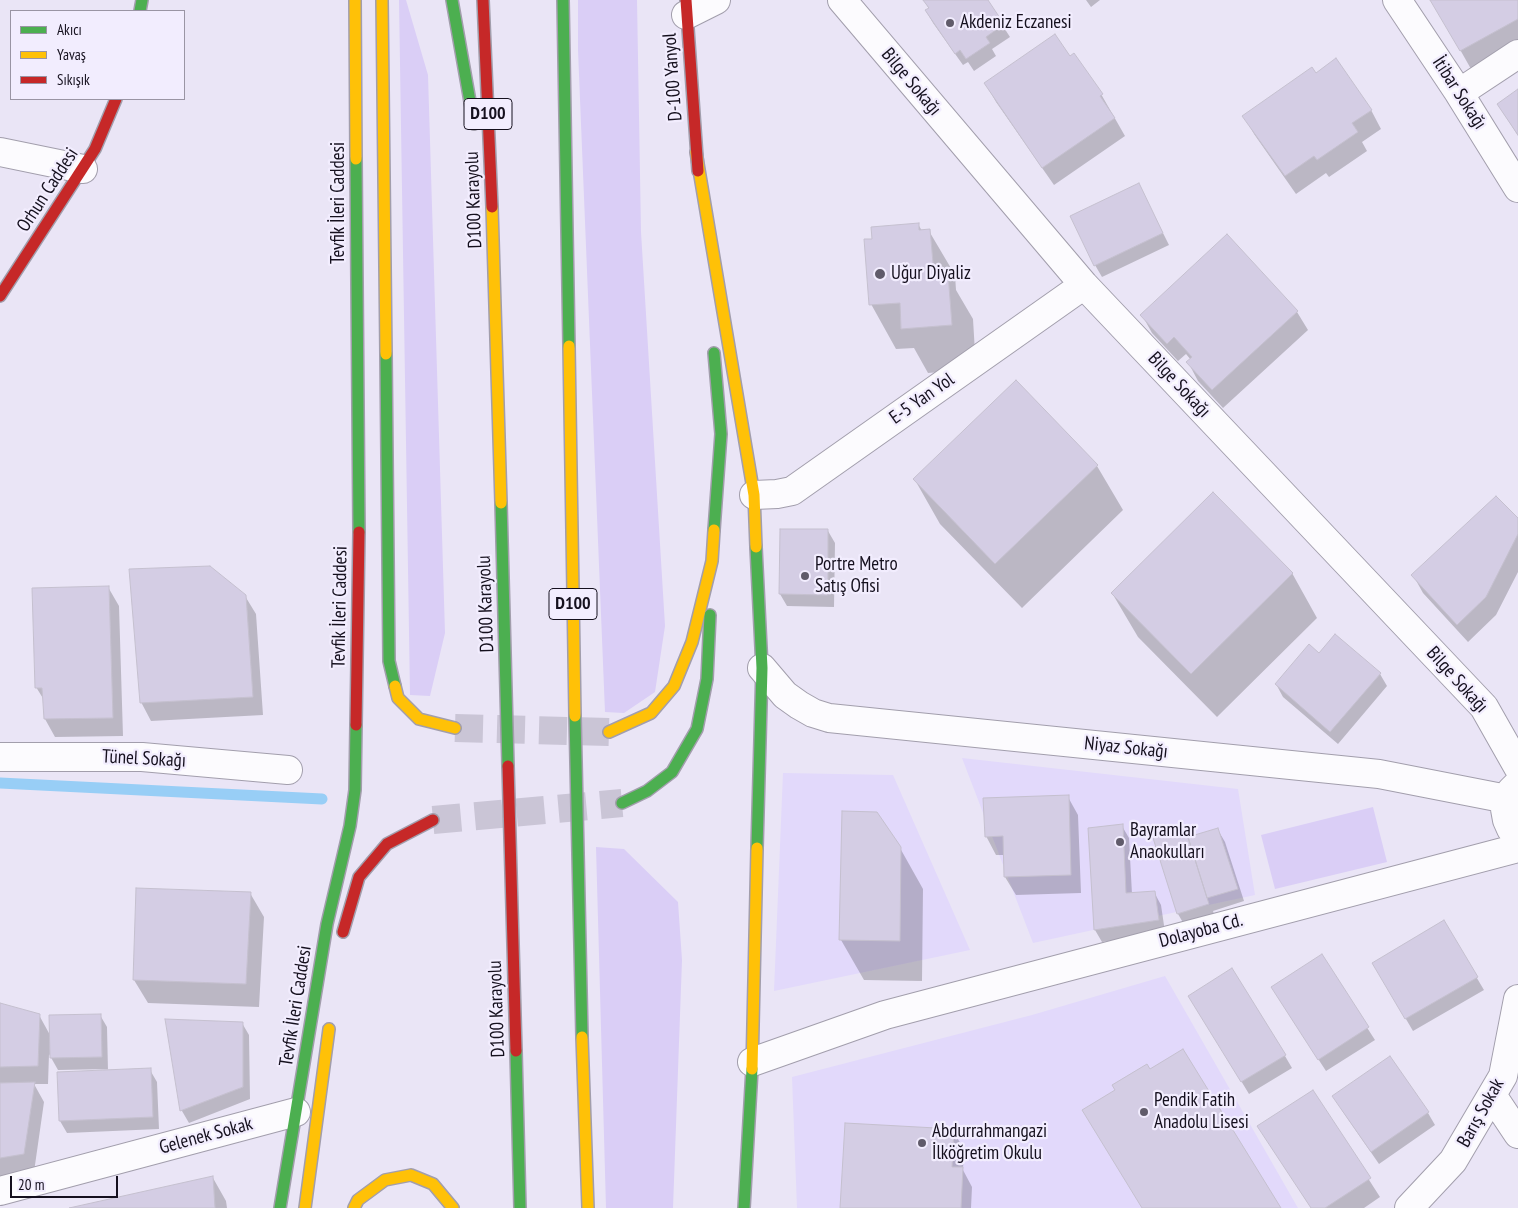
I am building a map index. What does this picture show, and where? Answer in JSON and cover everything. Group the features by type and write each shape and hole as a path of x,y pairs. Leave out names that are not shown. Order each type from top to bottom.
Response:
{"main road":[{"name":"Tevfik İleri Caddesi","path":"280,1208 327,924 350,826 355,790 358,543 355,0"},
{"path":"382,0 389,660 398,698 419,719 455,728"},
{"path":"452,0 493,227"},
{"name":"D100 Karayolu","path":"483,0 493,227 520,1208"},
{"name":"D100","path":"563,0 575,717 588,1208"},
{"name":"D-100 Yanyol","path":"686,8 696,152"},
{"name":"Orhun Caddesi","path":"0,296 95,149 116,100"},
{"path":"696,152 709,298"},
{"path":"696,152 754,495 762,668 752,1062 744,1208"},
{"path":"622,803 647,790 672,772 697,729 707,680 712,561 721,434 713,346"},
{"path":"609,732 651,714 674,686 692,642 712,561"},
{"path":"340,947 359,877 387,844 434,820"},
{"path":"305,1208 331,1015"},
{"path":"354,1208 358,1200 385,1180 411,1175 433,1184 453,1208"}],"street":[{"path":"686,8 716,0"},
{"name":"Bilge Sokağı","path":"842,0 1084,285 1484,707 1518,767"},
{"name":"İtibar Sokağı","path":"1397,0 1459,93 1518,188"},
{"path":"1459,93 1518,54"},
{"path":"0,152 82,168"},
{"name":"E-5 Yan Yol","path":"754,495 792,491 1084,285"},
{"name":"Niyaz Sokağı","path":"762,668 785,695 813,713 829,718 1379,774 1512,791"},
{"name":"Tünel Sokağı","path":"0,757 142,757 288,770"},
{"path":"1512,791 1505,809 1506,820 1518,836"},
{"name":"Dolayoba Cd.","path":"752,1062 885,1015 1518,848"},
{"name":"Barış Sokak","path":"1409,1208 1454,1161 1503,1076 1518,1000"},
{"path":"1492,1095 1518,1134"},
{"name":"Gelenek Sokak","path":"0,1191 296,1112"}],"shaded area":[{"path":"399,0 406,0 428,75 445,633 430,696 410,695"},
{"path":"578,0 637,0 641,232 665,626 655,692 624,713 605,712 578,50"},
{"name":"Bayramlar Anaokulları","path":"962,758 1238,789 1255,895 1033,943"},
{"path":"783,773 893,775 970,950 774,991"},
{"path":"1373,807 1387,862 1275,889 1261,835"},
{"path":"596,847 624,849 678,902 682,960 673,1208 606,1208"},
{"path":"1165,976 1298,1208 797,1208 792,1077 1032,1015"}],"building":[{"path":"923,0 988,0 1004,24 986,37 990,43 966,59 960,50 955,54 925,10 929,8"},
{"path":"1430,0 1518,0 1518,19 1460,51"},
{"path":"1055,34 1070,56 1074,53 1103,94 1100,96 1115,118 1042,168 984,83"},
{"path":"1336,58 1372,110 1352,123 1358,132 1317,160 1314,156 1285,176 1242,116 1312,67 1316,73"},
{"path":"1518,89 1518,135 1497,104"},
{"path":"1139,183 1163,233 1094,266 1070,216"},
{"path":"919,223 919,230 930,229 934,274 948,273 952,325 901,329 900,303 869,305 864,239 872,239 871,227"},
{"path":"1227,234 1298,311 1212,390 1186,362 1192,357 1174,337 1167,344 1140,315"},
{"path":"1016,380 1098,465 995,564 913,479"},
{"path":"1213,492 1293,573 1191,674 1111,593"},
{"path":"1496,496 1518,518 1518,534 1486,597 1457,625 1411,575"},
{"path":"780,529 828,529 828,595 779,594"},
{"path":"210,566 246,595 253,697 140,703 129,569"},
{"path":"109,586 113,718 44,719 42,688 35,688 32,588"},
{"path":"1335,634 1381,673 1330,732 1275,684 1309,644 1319,653"},
{"path":"1069,795 1071,875 1004,877 1003,836 985,837 983,798"},
{"path":"842,811 877,812 901,847 900,941 839,940"},
{"path":"1123,824 1126,893 1155,891 1159,920 1094,930 1088,828"},
{"path":"1185,828 1209,904 1177,914 1153,838"},
{"path":"1218,828 1238,889 1207,898 1188,837"},
{"path":"136,888 251,892 246,984 133,980"},
{"path":"1444,920 1478,977 1405,1019 1372,963"},
{"path":"1322,954 1369,1027 1318,1060 1271,987"},
{"path":"1232,968 1286,1055 1241,1082 1188,996"},
{"path":"0,1003 40,1014 38,1066 0,1067"},
{"path":"101,1014 102,1057 50,1058 49,1015"},
{"path":"165,1019 243,1022 243,1087 180,1111"},
{"name":"Pendik Fatih Anadolu Lisesi","path":"1183,1049 1281,1208 1142,1208 1082,1110 1115,1090 1112,1085 1147,1064 1150,1069"},
{"path":"1390,1056 1429,1112 1371,1152 1332,1096"},
{"path":"151,1068 153,1117 59,1121 57,1072"},
{"path":"35,1082 24,1154 0,1158 0,1083"},
{"path":"1313,1090 1371,1178 1325,1208 1311,1208 1257,1126"},
{"path":"845,1123 954,1129 952,1167 963,1167 961,1208 840,1208"},
{"path":"213,1176 215,1208 69,1208"}],"waterway":[{"path":"0,783 322,799"}],"tunnel":[{"path":"455,728 609,732"},
{"path":"433,820 622,803"}],"traffic: fast":[{"path":"140,10 142,0"},
{"path":"452,0 474,124"},
{"path":"563,0 569,346"},
{"path":"356,159 359,532"},
{"path":"714,353 721,434 714,530"},
{"path":"386,354 389,661 395,686"},
{"path":"501,503 508,766"},
{"path":"756,547 762,668 757,848"},
{"path":"622,803 647,791 672,772 697,729 707,679 710,615"},
{"path":"575,716 582,1037"},
{"path":"280,1208 327,924 350,826 355,790 356,725"},
{"path":"516,1051 520,1208"},
{"path":"744,1208 752,1069"}],"traffic: slow":[{"path":"355,0 356,159"},
{"path":"382,0 386,354"},
{"path":"696,152 754,495 756,547"},
{"path":"492,207 501,503"},
{"path":"569,346 575,716"},
{"path":"609,732 651,713 674,686 692,642 712,561 714,530"},
{"path":"395,686 398,698 419,719 455,728"},
{"path":"752,1069 757,848"},
{"path":"305,1208 329,1029"},
{"path":"582,1037 588,1208"},
{"path":"354,1208 358,1200 385,1180 411,1175 433,1184 453,1208"}],"traffic: jam":[{"path":"483,0 492,207"},
{"path":"686,0 698,171"},
{"path":"0,296 95,149 116,100"},
{"path":"356,725 359,532"},
{"path":"508,766 516,1051"},
{"path":"343,932 359,877 387,844 433,820"}],"place":[{"name":"Akdeniz Eczanesi","path":"950,23"},
{"name":"Uğur Diyaliz","path":"880,274"},
{"name":"Portre Metro Satış Ofisi","path":"805,576"},
{"name":"Bayramlar Anaokulları","path":"1120,842"},
{"name":"Pendik Fatih Anadolu Lisesi","path":"1144,1112"},
{"name":"Abdurrahmangazi İlköğretim Okulu","path":"922,1143"}]}
